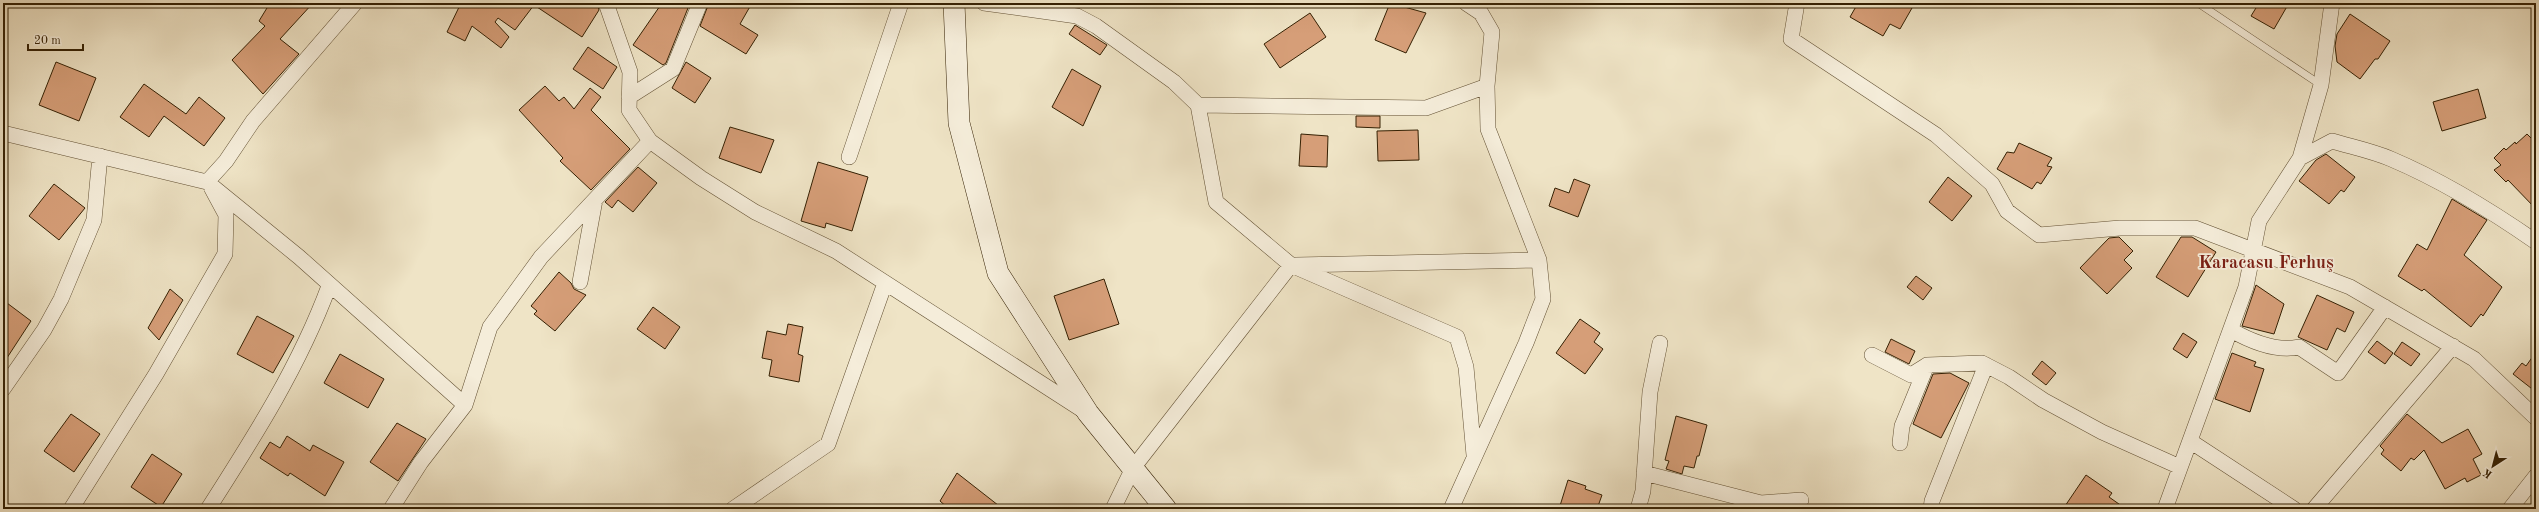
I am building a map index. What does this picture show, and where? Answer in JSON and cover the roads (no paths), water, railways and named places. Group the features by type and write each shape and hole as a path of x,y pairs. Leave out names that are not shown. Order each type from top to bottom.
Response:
{"main road":[{"path":"954,3 959,123 998,273 1088,413 1166,509"}],"street":[{"path":"207,182 226,161 253,121 355,3"},
{"path":"606,3 630,72 629,110 650,141 702,178 755,212 836,251 1088,413"},
{"path":"629,97 673,70 700,3"},
{"path":"849,157 901,3"},
{"path":"984,3 1077,16 1096,26 1174,82 1198,105 1216,202 1291,265 1456,337 1466,368 1475,457"},
{"path":"1451,509 1543,299 1540,260 1488,129 1487,86 1492,32 1481,13 1466,3"},
{"path":"2165,509 2246,287 2259,221 2300,158 2321,85 2332,3"},
{"path":"1792,5 1791,39 1936,135 1992,184 2007,211 2039,235 2120,228 2195,228 2350,286 2474,358 2536,418"},
{"path":"1198,105 1426,108 1487,86"},
{"path":"3,133 207,182 299,257 329,286 465,404"},
{"path":"391,509 421,462 465,404 490,327 541,258 650,141"},
{"path":"2300,158 2332,141 2390,158 2448,186 2503,218 2536,242"},
{"path":"3,389 44,330 70,278 94,220 100,156"},
{"path":"78,507 225,254 226,215 207,182"},
{"path":"580,282 595,200"},
{"path":"1291,265 1540,260"},
{"path":"1113,509 1133,468 1291,265"},
{"path":"733,509 828,444 885,283"},
{"path":"208,509 268,415 313,331 329,286"},
{"path":"2231,330 2246,339 2284,350 2299,347 2338,373 2385,307"},
{"path":"1638,509 1644,473 1650,392 1660,343"},
{"path":"2314,509 2453,346"},
{"path":"1872,355 1911,375 1927,365 1986,365 2102,432 2180,467"},
{"path":"1900,443 1902,426 1927,365"},
{"path":"1931,509 1932,501 1986,365"},
{"path":"2190,441 2294,509"},
{"path":"1644,473 1761,503 1801,500"},
{"path":"2510,509 2536,476"}],"lane":[{"path":"2198,3 2321,85"}],"district":[{"name":"Karacasu Ferhuş","path":"2266,263"}]}
